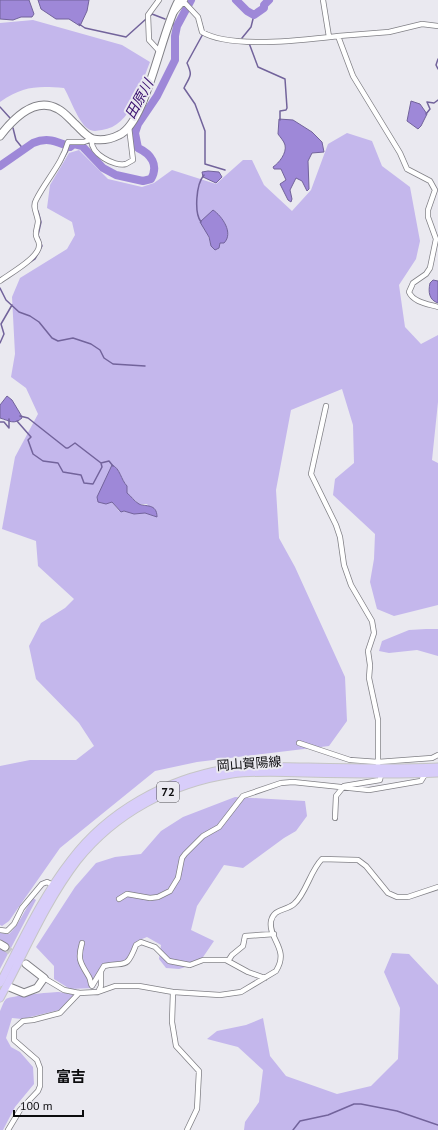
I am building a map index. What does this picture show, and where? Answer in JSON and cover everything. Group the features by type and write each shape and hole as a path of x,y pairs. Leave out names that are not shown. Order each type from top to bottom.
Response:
{"main road":[{"path":"0,136 10,123 24,112 33,107 49,105 61,110 83,132 92,138 110,139 122,134 129,127 142,102 172,14 184,1"},
{"name":"岡山賀陽線","path":"0,998 3,984 53,885 71,859 93,835 115,816 140,799 162,788 206,774 243,768 381,768 438,762"},
{"name":"岡山賀陽線","path":"3,984 48,906 78,861 98,838 141,806 188,784 233,774 438,767"},
{"name":"岡山賀陽線","path":"381,768 438,773"},
{"path":"3,984 20,993 28,993 36,988 44,978 26,964"}],"street":[{"path":"158,0 148,15 150,40 160,52"},
{"path":"323,0 329,37"},
{"path":"184,1 189,9 198,17 204,33 211,37 257,42 389,32 422,24 438,26"},
{"path":"338,36 353,76 407,169 430,181 435,190 428,210 428,217 436,239 430,268 426,274 413,283 409,292 410,296 416,300 438,306"},
{"path":"0,280 32,258 39,248 36,237 38,220 34,209 35,200 62,159 67,145 84,142 92,138 91,142 98,153 107,160 126,164 133,160 129,127"},
{"path":"326,406 311,474 336,525 340,537 344,565 351,585 372,621 374,633 368,651 370,665 369,678 378,720 381,768 380,780 344,786 336,796 335,818"},
{"path":"299,743 350,760 381,768 432,758 438,755"},
{"path":"119,899 127,894 150,898 158,897 170,891 178,878 184,854 203,836 219,827 244,796 287,783 344,786 370,790 380,789 421,781 426,773"},
{"path":"44,978 64,990 79,993 98,992 107,988 123,986 139,986 173,992 229,995 241,992 276,971 281,953 271,924 274,915 277,911 296,903 319,862 324,858 358,860 366,866 388,893 397,897 408,897 438,887"},
{"path":"0,930 7,931 14,924 22,908 42,884 47,882 53,885"},
{"path":"228,962 232,955 243,946 245,936 274,934"},
{"path":"82,943 80,951 80,964 88,975 91,986 94,986 105,965 116,966 127,962 138,943 150,944 159,950 165,959 182,964 190,965 203,960 228,962 248,972 266,978"},
{"path":"98,992 101,986 101,971"},
{"path":"173,992 172,1022 176,1046 199,1071 197,1109 187,1130"},
{"path":"8,1130 20,1110 38,1091 40,1086 40,1068 37,1060 14,1040 14,1029 23,1021 60,1013 79,993"}],"shaded area":[{"path":"0,0 29,0 34,14 32,17 21,17 13,20 0,19"},
{"path":"38,0 89,0 87,11 80,26 69,19 56,19 41,9"},
{"path":"33,20 122,45 150,62 134,104 121,121 112,127 102,130 94,131 89,129 80,120 64,88 30,88 16,93 0,102 0,23"},
{"path":"411,101 420,104 427,114 418,129 407,121"},
{"path":"279,119 293,120 312,132 322,142 324,152 312,153 308,161 309,189 307,191 302,181 296,178 290,190 292,199 291,202 288,200 280,184 286,180 281,169 274,169 273,167 282,158 285,151 284,142 278,134"},
{"path":"347,133 372,141 382,166 410,187 420,241 416,259 399,285 405,327 421,344 438,335 438,402 432,460 438,463 438,605 394,616 377,609 370,582 374,559 375,534 333,495 335,479 354,463 353,425 342,389 291,410 276,490 279,538 295,567 345,677 347,721 329,746 197,762 155,771 60,848 9,921 2,926 0,925 0,766 30,760 76,760 94,746 79,723 36,679 29,646 41,623 65,608 74,599 38,566 36,541 2,529 15,457 38,414 26,388 11,377 15,354 12,297 20,278 67,249 75,235 72,222 47,208 50,185 69,153 79,150 108,179 142,187 154,183 172,170 216,184 243,160 252,160 264,185 292,211 311,190 328,144","holes":["225,223 228,235 219,244 211,246 207,232","112,465 127,486 127,493 139,504 147,504 157,517 145,513 119,511 112,502 97,500"]},
{"path":"202,172 219,172 222,177 216,183 203,177"},
{"path":"213,210 223,220 228,234 224,243 220,243 219,248 215,250 211,246 209,237 200,222"},
{"path":"433,280 438,281 438,303 431,298 430,295 430,283"},
{"path":"7,396 12,400 22,418 14,422 0,418 0,405"},
{"path":"112,465 119,471 127,486 127,493 139,504 150,506 155,509 157,517 145,513 134,514 124,511 121,512 112,502 106,504 98,502 97,497"},
{"path":"438,629 438,656 417,650 389,653 379,651 382,641 409,630"},
{"path":"235,797 305,801 307,816 296,831 243,868 224,865 197,906 191,930 214,941 199,963 179,969 166,968 159,959 161,945 147,937 137,941 135,948 127,960 106,966 94,988 70,989 54,979 54,966 36,947 75,887 96,863 115,857 141,854 161,831 183,817"},
{"path":"33,898 36,900 0,969 0,933 9,934 13,930"},
{"path":"392,953 409,954 438,985 438,1130 244,1130 245,1122 259,1102 263,1070 238,1047 207,1039 217,1031 246,1025 263,1018 270,1056 286,1076 337,1094 371,1086 398,1059 400,1008 384,972"},
{"path":"59,992 75,995 59,1010 22,1019 12,1018 6,1038 11,1047 20,1052 33,1067 34,1084 15,1107 3,1130 0,1130 0,1011 6,999 9,998 31,994"}],"waterway":[{"name":"田原川","path":"0,166 33,143 47,140 70,147 74,144 82,146 103,168 116,175 143,181 151,179 154,165 147,153 138,148 135,133 138,124 157,96 175,60 175,36 177,26 191,0"},
{"name":"田原川","path":"236,0 247,11 254,15 264,8 264,5 269,0"},
{"path":"150,16 152,14 165,19"},
{"path":"242,38 251,27 254,15"},
{"path":"199,16 204,32 187,63 190,76 184,88 195,104 205,131 205,164 225,170"},
{"path":"79,24 85,28 126,37 146,19"},
{"name":"田原川","path":"173,24 177,26"},
{"path":"249,43 258,67 285,79 287,108 286,110 280,111 280,120"},
{"path":"438,59 436,65 438,69"},
{"path":"426,114 430,109 427,102 434,103 438,100"},
{"path":"0,107 10,118"},
{"path":"13,128 16,140 24,150"},
{"path":"60,165 70,147"},
{"path":"201,222 197,212 197,198 199,185 204,175"},
{"path":"39,198 47,184"},
{"path":"29,263 35,259 42,246 38,235 41,222 38,211"},
{"path":"0,288 6,300 19,312 30,316 39,322 52,338 58,341 73,338 91,344 100,350 104,358 113,364 145,366"},
{"path":"0,343 4,334 1,324 12,305"},
{"path":"20,416 28,418 66,448 75,443 101,463 109,461 113,466"},
{"path":"0,422 4,422 9,428 9,419"},
{"path":"17,421 31,437 28,440 33,454 43,461 58,463 63,472 81,475 84,483 93,484 102,467 101,463"},
{"path":"293,1130 300,1121 328,1115 354,1104 397,1111 438,1125"}],"tunnel":[{"path":"5,947 19,959"}],"district":[{"name":"富吉","path":"71,1077"}]}
